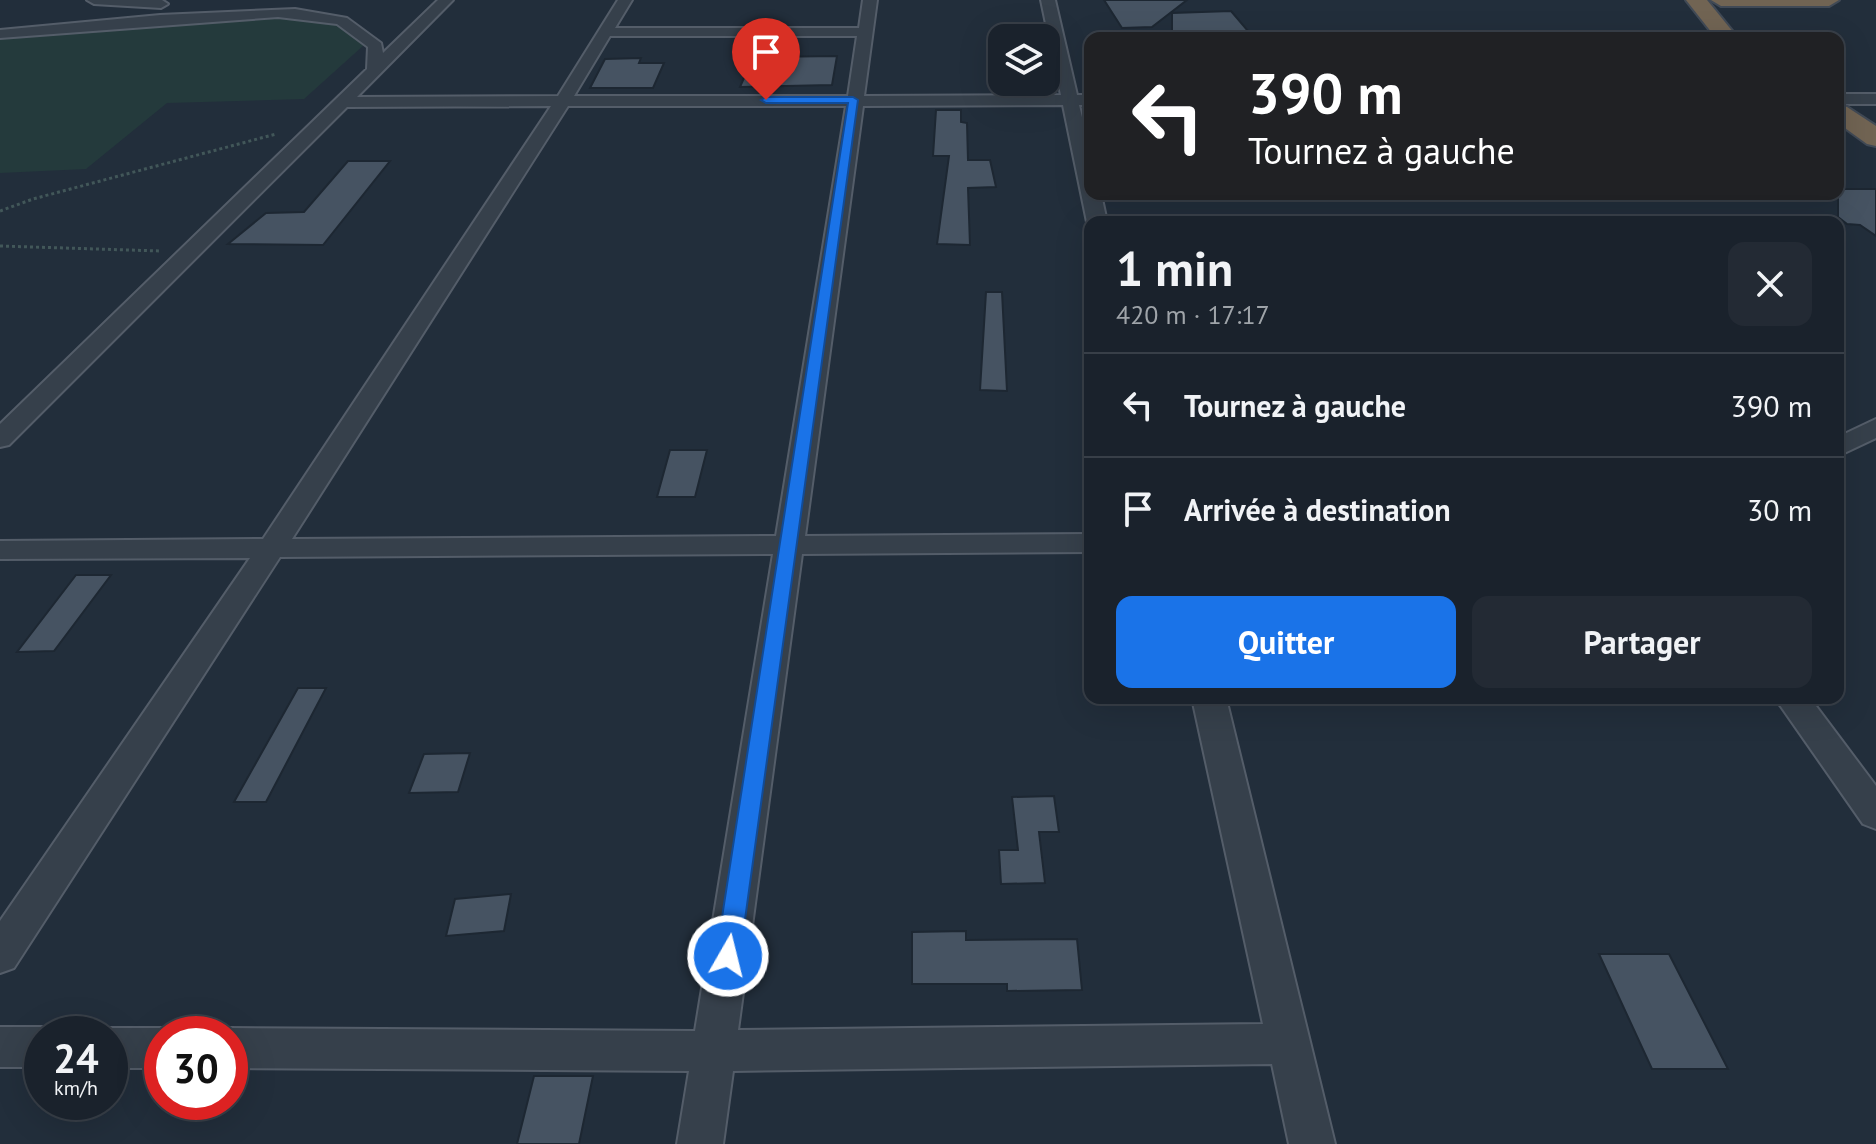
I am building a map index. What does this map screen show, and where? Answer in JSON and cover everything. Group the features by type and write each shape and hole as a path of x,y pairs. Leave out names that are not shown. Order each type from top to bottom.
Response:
{"highway":[{"path":"1696,0 1722,32"},
{"path":"1721,0 1829,0"},
{"path":"1737,1 1723,11 1723,15 1737,32"},
{"path":"1844,116 1876,138"}],"street":[{"path":"94,0 291,10 344,22 376,46 375,70"},
{"path":"0,439 446,0"},
{"path":"0,955 273,546 563,101 625,0"},
{"path":"700,1144 870,0"},
{"path":"1048,0 1084,167"},
{"path":"0,34 168,18 310,14"},
{"path":"604,32 865,32"},
{"path":"1844,99 1876,99"},
{"path":"343,102 1084,100"},
{"path":"1844,445 1876,427"},
{"path":"0,550 1084,543"},
{"path":"1210,704 1312,1144"},
{"path":"1796,704 1876,814"},
{"path":"248,1048 714,1051 1289,1044"},
{"path":"0,1047 24,1047"}],"path":[{"path":"0,211 33,199 265,138 288,129"},
{"path":"0,246 189,253"}],"green space":[{"path":"265,16 334,23 356,35 364,45 304,99 167,103 86,169 0,173 0,38"}],"building":[{"path":"1104,0 1187,0 1152,27 1122,28"},
{"path":"1231,11 1249,32 1172,32 1172,13"},
{"path":"837,56 832,85 740,87 753,57"},
{"path":"641,58 639,63 664,63 653,88 590,88 605,59"},
{"path":"936,110 961,110 961,122 967,123 968,160 990,160 996,187 968,188 970,245 937,244 949,156 933,156"},
{"path":"348,161 390,161 323,245 228,244 266,213 304,212"},
{"path":"1844,189 1876,189 1876,236 1860,225 1847,224 1844,216 1838,216 1838,200 1844,200"},
{"path":"986,292 1002,292 1007,391 980,390"},
{"path":"670,450 707,450 695,497 657,497"},
{"path":"76,575 111,575 54,651 17,652"},
{"path":"298,688 326,688 266,802 234,802"},
{"path":"470,753 458,792 409,793 424,754"},
{"path":"1054,796 1059,832 1039,832 1045,883 1001,884 999,850 1018,850 1012,797"},
{"path":"511,894 504,931 446,936 455,899"},
{"path":"966,931 966,940 1077,939 1082,990 1007,991 1007,984 912,984 912,932"},
{"path":"1599,954 1669,954 1728,1069 1652,1069"},
{"path":"534,1076 593,1076 579,1144 517,1144"}],"route":[{"path":"728,956 853,100 766,100"}]}
